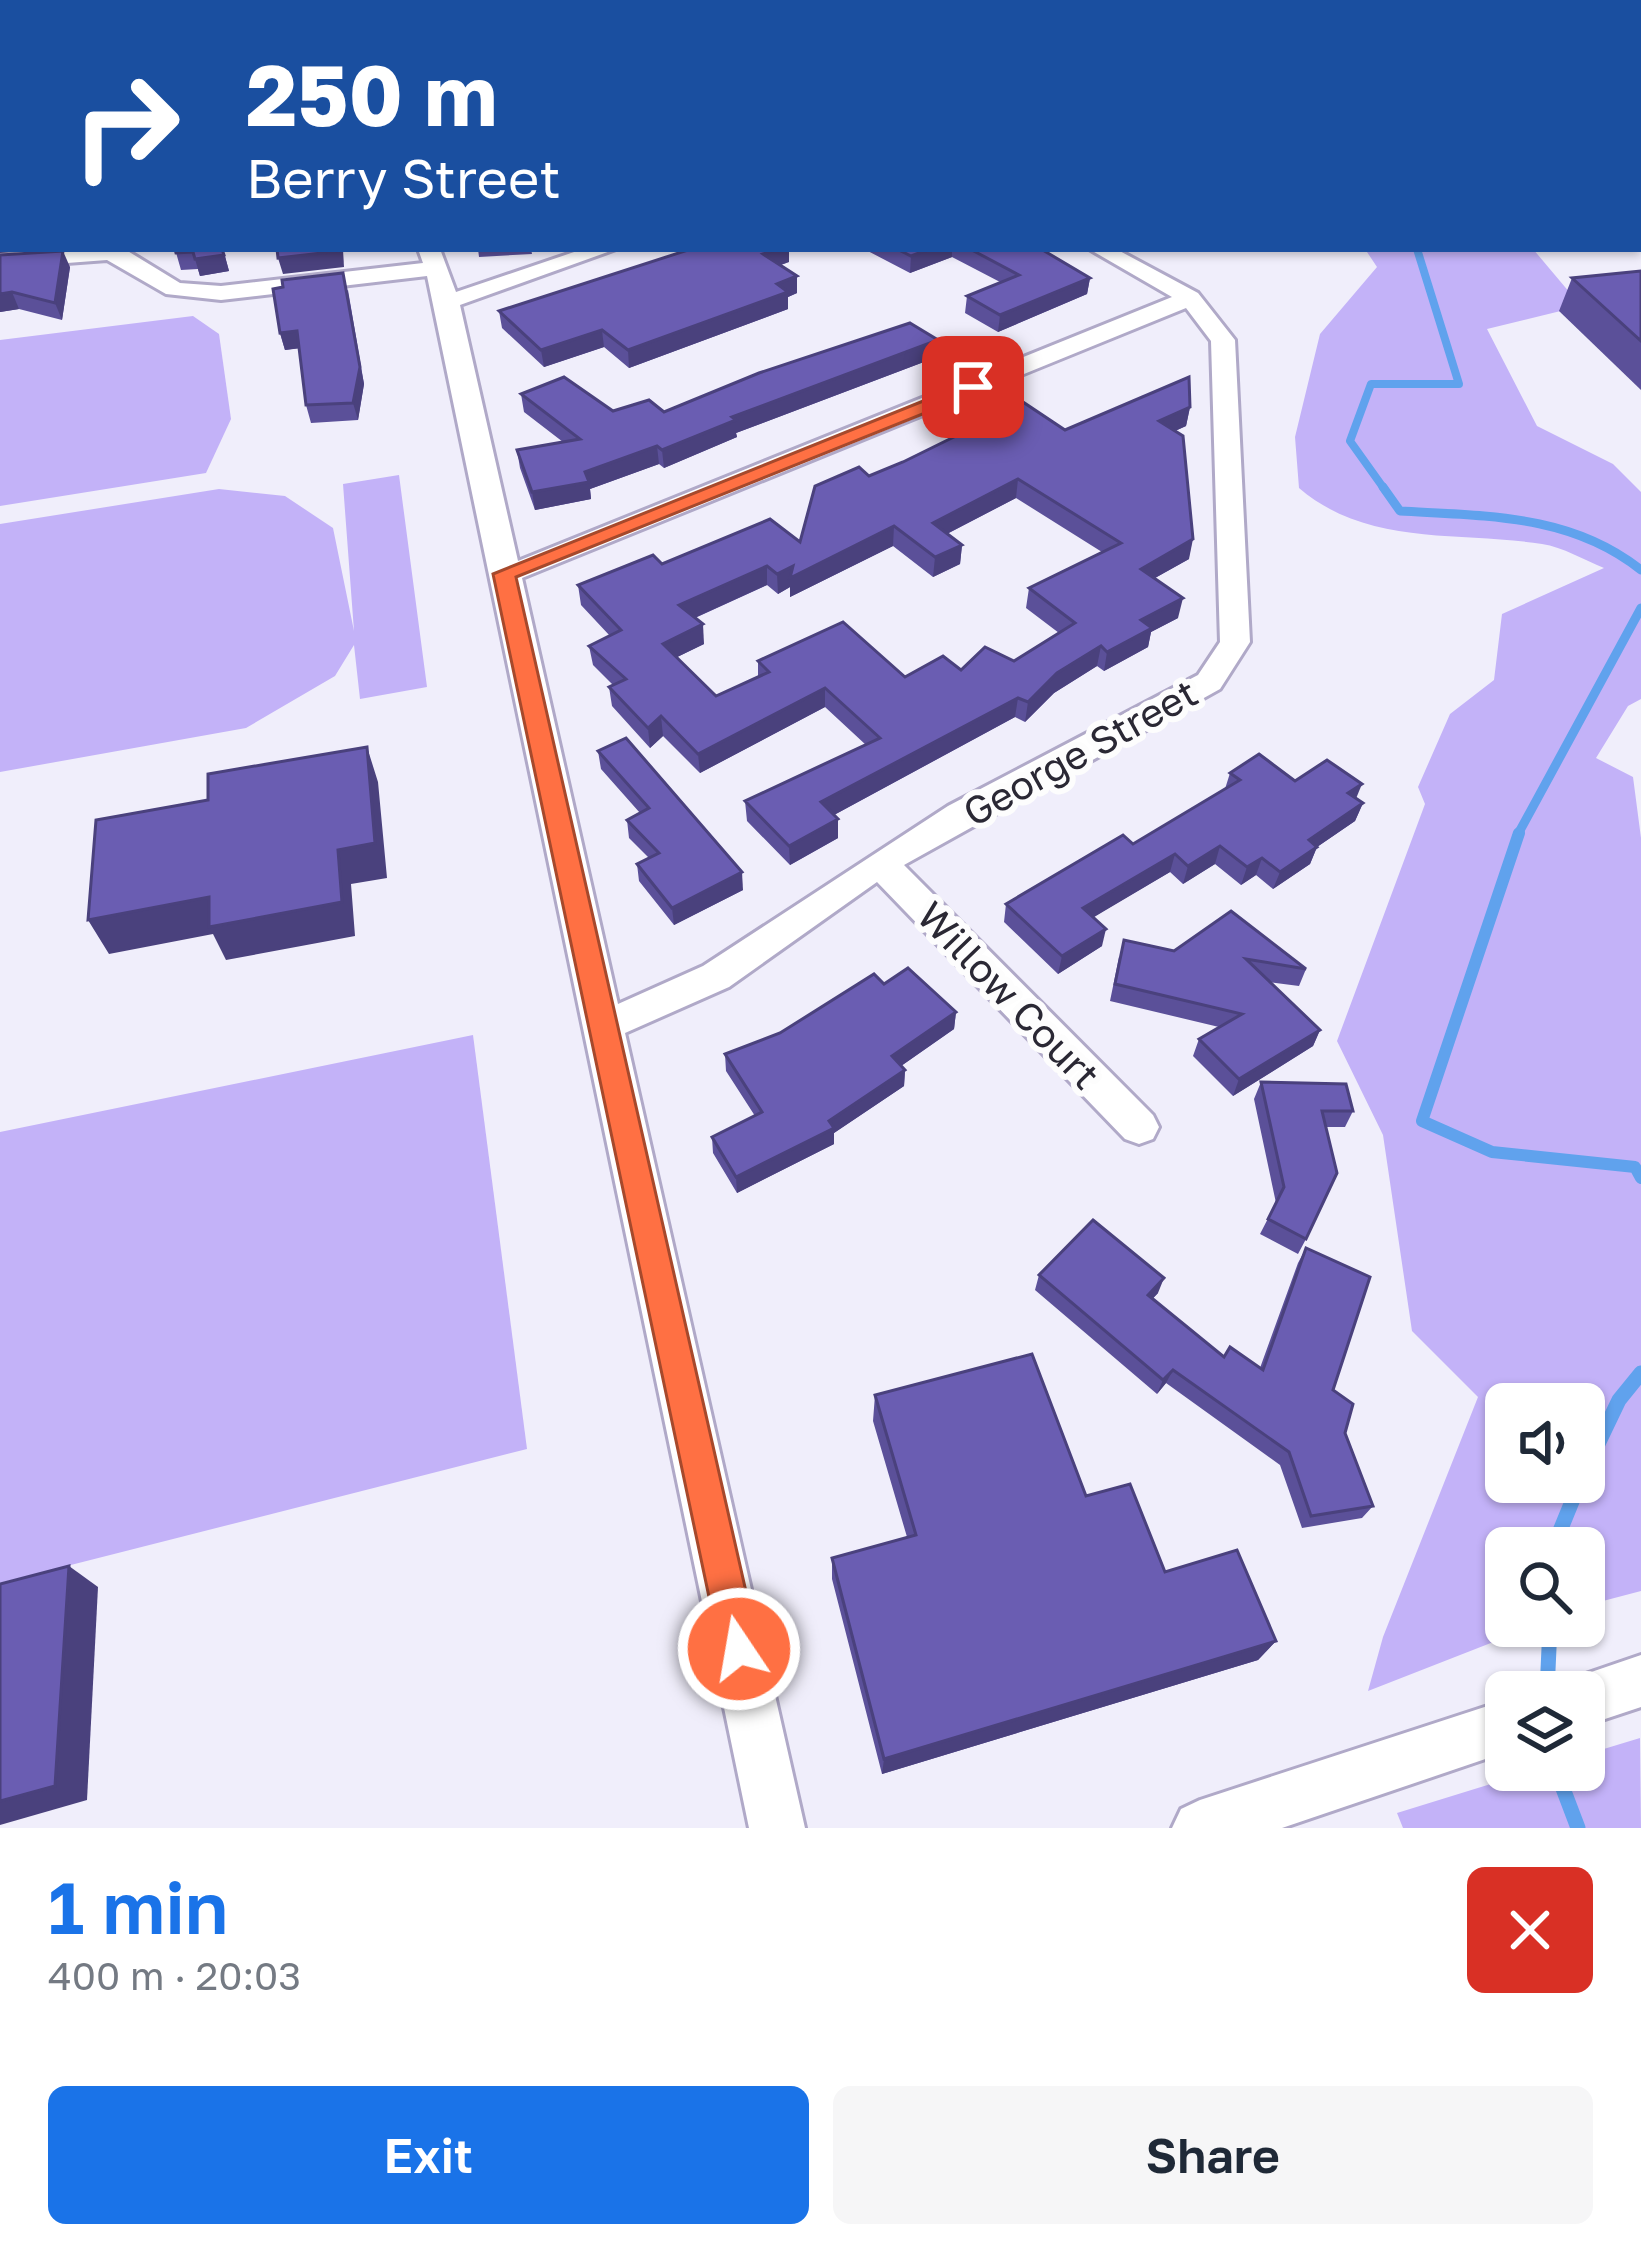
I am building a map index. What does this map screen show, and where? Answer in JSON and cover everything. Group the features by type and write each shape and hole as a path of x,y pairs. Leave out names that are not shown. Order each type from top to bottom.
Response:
{"street":[{"path":"0,261 106,253 125,257 174,289 221,293 437,273 584,252"},
{"path":"1106,252 1190,298"},
{"path":"437,273 606,1024 777,1828"},
{"path":"504,574 539,565 1190,298"},
{"name":"George Street","path":"606,1024 645,1014 763,949 880,863 1208,682 1235,643 1223,340 1190,298"},
{"name":"Willow Court","path":"880,863 1138,1127"},
{"path":"1605,1693 1641,1681"},
{"path":"1200,1828 1485,1733"}],"shaded area":[{"path":"1367,252 1536,252 1581,306 1487,329 1537,426 1613,464 1641,492 1641,699 1628,706 1596,758 1633,777 1641,838 1641,1591 1605,1600 1605,1527 1485,1527 1485,1645 1368,1691 1383,1637 1478,1397 1412,1331 1383,1135 1337,1041 1425,804 1418,787 1450,714 1494,680 1502,614 1604,568 1542,544 1415,533 1354,520 1299,488 1295,437 1320,334 1377,267"},
{"path":"193,316 219,334 231,419 206,473 0,506 0,340"},
{"path":"399,475 427,687 360,699 354,645 335,676 246,728 0,772 0,524 219,489 285,496 333,528 354,631 343,484"},
{"path":"473,1035 527,1449 0,1583 0,1132"},
{"path":"1640,1738 1641,1828 1403,1828 1397,1813 1485,1786 1485,1791 1605,1791 1605,1749"}],"building":[{"path":"63,252 55,303 12,292 0,294 0,255"},
{"path":"193,252 224,255 195,259"},
{"path":"277,252 331,252 278,258"},
{"path":"682,252 769,252 763,254 797,276 777,284 788,292 628,350 602,330 541,350 499,311"},
{"path":"976,252 1046,252 1090,278 1000,315 967,296 1019,275"},
{"path":"1641,271 1641,341 1572,278"},
{"path":"343,273 360,367 353,403 306,405 297,331 280,333 273,289 283,287 282,280"},
{"path":"910,323 938,340 732,417 736,420 662,450 657,446 585,472 589,482 532,492 517,450 580,439 521,394 564,377 613,411 649,400 664,412 759,373"},
{"path":"1189,377 1190,407 1159,421 1183,436 1193,539 1141,569 1183,598 1141,620 1152,628 1107,652 1101,646 1057,673 1028,702 1018,698 821,802 838,819 789,846 745,801 880,738 825,688 698,754 661,716 648,728 609,687 626,679 589,646 621,630 578,585 653,555 662,564 770,519 800,542 815,486 859,467 869,476 903,462 972,428 956,417 1011,394 1065,430","holes":["1018,479 1121,543 1029,588 1075,623 1014,661 985,647 961,670 943,656 905,677 843,622 758,661 769,672 716,696 663,644 703,624 679,605 767,566 777,574 793,566 790,578 894,526 935,557 962,545 933,523"]},
{"path":"626,738 742,872 672,908 637,864 659,853 627,820 649,808 598,751"},
{"path":"367,747 375,843 338,850 342,902 209,927 209,897 88,920 96,820 208,800 208,774"},
{"path":"1259,754 1295,781 1327,760 1362,784 1348,793 1363,803 1309,840 1317,847 1280,872 1262,858 1247,867 1220,846 1188,866 1175,854 1083,908 1106,929 1062,956 1006,904 1123,835 1133,844 1240,780 1230,773"},
{"path":"1231,911 1306,969 1246,959 1320,1030 1239,1079 1199,1039 1242,1014 1115,984 1124,940 1174,951"},
{"path":"908,968 956,1012 892,1056 905,1070 829,1121 834,1128 736,1177 712,1137 762,1112 725,1054 780,1033 874,974 884,984"},
{"path":"1261,1082 1346,1084 1353,1111 1322,1111 1337,1173 1306,1239 1268,1219 1284,1187"},
{"path":"1093,1220 1164,1278 1148,1295 1224,1357 1230,1347 1263,1370 1306,1248 1370,1277 1333,1390 1353,1404 1345,1433 1373,1506 1311,1516 1289,1452 1173,1370 1163,1380 1039,1275"},
{"path":"1032,1354 1086,1496 1130,1484 1165,1572 1237,1550 1276,1641 884,1759 832,1558 916,1535 875,1395"},
{"path":"69,1566 55,1786 0,1801 0,1584"}],"waterway":[{"path":"1385,490 1350,441 1371,384 1459,384 1418,252"},
{"path":"1383,487 1400,511 1496,517 1557,528 1586,538 1641,570"},
{"path":"1517,836 1641,608"},
{"path":"1519,833 1422,1121 1492,1152 1635,1167 1641,1178"},
{"path":"1605,1429 1619,1400 1641,1373"},
{"path":"1562,1527 1571,1503"},
{"path":"1548,1671 1549,1647"},
{"path":"1564,1791 1578,1828"}],"route":[{"path":"739,1649 504,574 539,565 973,387"}]}
